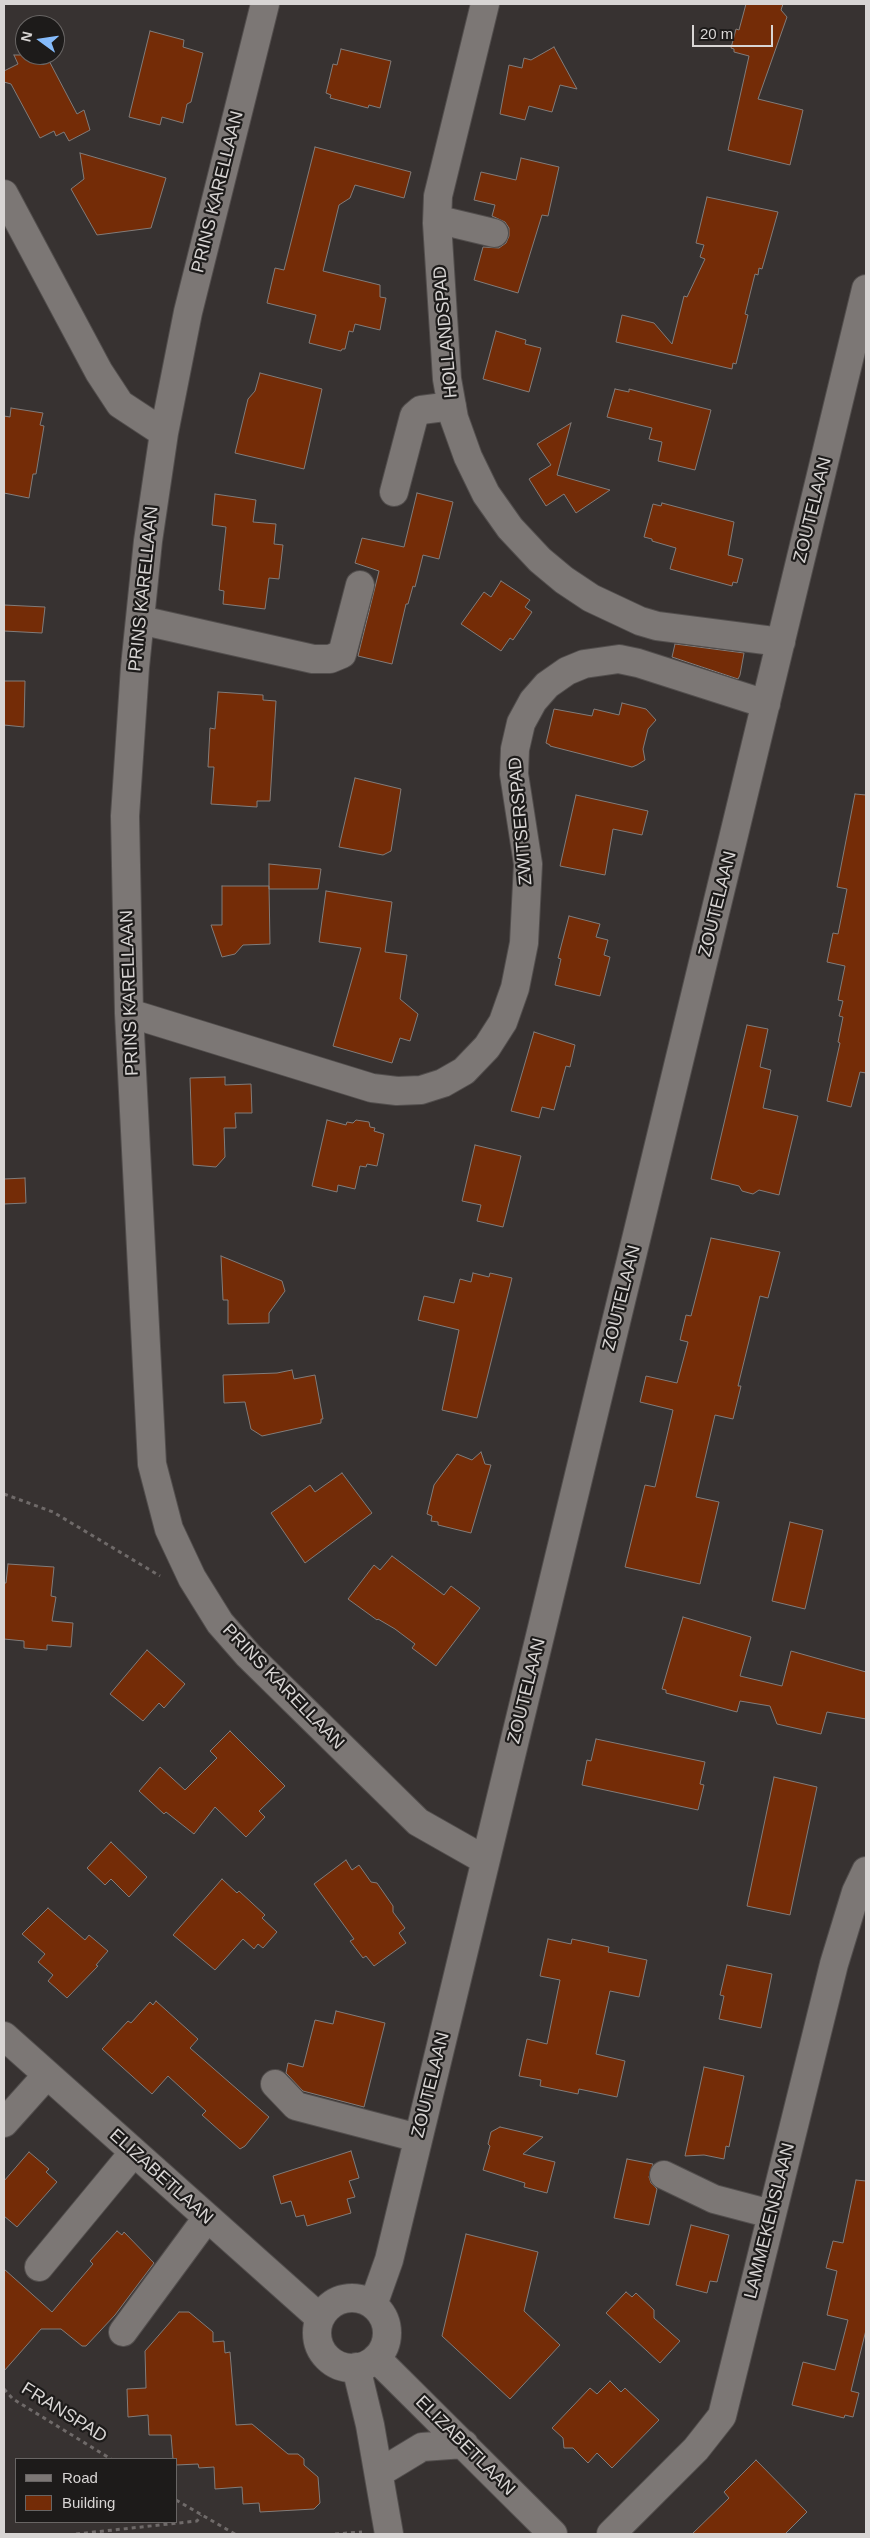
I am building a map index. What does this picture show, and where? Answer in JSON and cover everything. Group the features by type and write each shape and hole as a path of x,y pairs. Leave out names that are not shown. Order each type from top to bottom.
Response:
{"street":[{"name":"PRINS KARELLAAN","path":"265,4 188,312 164,432 148,541 140,620 125,816 129,1013 152,1464 169,1529 192,1578 220,1623 248,1655 418,1822 486,1860"},
{"name":"HOLLANDSPAD","path":"485,4 438,196 447,380 452,406 468,457 486,494 510,528 540,560 564,580 616,611 649,624 781,642"},
{"path":"4,194 99,372 120,404 164,432"},
{"path":"438,223 448,222 494,233"},
{"name":"ZOUTELAAN","path":"373,2304 388,2260 418,2138 866,289"},
{"path":"394,492 414,416 421,410 452,406"},
{"path":"140,620 313,659 330,659 342,654 360,585"},
{"name":"ZWITSERSPAD","path":"129,1013 372,1088 397,1091 421,1090 443,1083 464,1071 487,1047 503,1022 515,988 524,943 528,864 514,774 514,749 521,723 532,701 547,685 567,671 584,664 619,659 638,663 766,704"},
{"name":"LAMMEKENSLAAN","path":"611,2534 696,2449 722,2416 841,1938 856,1892 866,1871"},
{"name":"ELIZABETLAAN","path":"4,2036 320,2318"},
{"path":"4,2123 47,2075"},
{"path":"275,2084 296,2106 418,2138"},
{"path":"39,2268 134,2152"},
{"path":"664,2176 672,2178 714,2199 771,2214"},
{"path":"123,2332 207,2218"},
{"path":"359,2298 373,2304 382,2316 387,2331 384,2346 366,2363 341,2366 328,2358 320,2347 317,2332 320,2318 329,2306 343,2299 359,2298"},
{"path":"366,2363 379,2473 389,2534"},
{"name":"ELIZABETLAAN","path":"366,2363 464,2444 553,2534"},
{"path":"379,2473 422,2447 464,2444"}],"path":[{"path":"4,1494 54,1512 172,1584 192,1578"},
{"name":"FRANSPAD","path":"4,2389 14,2399 109,2458"},
{"path":"178,2501 235,2534"},
{"path":"76,2534 197,2521 201,2515"}],"building":[{"path":"746,4 783,4 781,10 787,17 758,99 803,110 790,165 728,150 749,56 734,52 734,49 731,48 736,29 739,30"},
{"path":"150,31 184,40 183,47 203,53 191,102 187,104 183,123 162,117 160,125 129,117"},
{"path":"554,47 577,89 560,85 552,112 529,106 525,120 500,114 509,65 522,68 524,58 531,60"},
{"path":"341,49 391,61 380,108 369,105 368,108 330,98 331,95 326,93 333,64 337,65"},
{"path":"16,65 51,65 77,114 84,110 90,130 69,141 64,132 56,136 54,131 40,138 11,84 4,82 4,71"},
{"path":"315,147 411,172 404,198 355,185 350,198 339,205 323,271 380,285 380,297 386,298 380,330 355,324 353,332 349,331 345,349 341,351 309,343 316,315 267,303 275,268 284,270"},
{"path":"80,153 166,178 151,228 97,235 71,189 84,179"},
{"path":"521,158 559,167 548,216 542,215 518,293 474,280 483,247 499,248 506,243 509,236 509,228 505,222 492,216 495,205 474,200 481,172 516,180"},
{"path":"707,197 778,212 762,269 759,268 758,275 755,274 745,314 748,315 736,364 733,363 732,369 616,342 622,315 654,323 672,344 684,296 687,297 705,259 700,257 704,245 696,243"},
{"path":"496,331 526,340 525,344 541,348 529,392 483,379"},
{"path":"260,373 322,389 304,469 235,453 248,399 255,391"},
{"path":"615,389 629,392 629,389 711,410 695,470 658,461 662,442 649,439 652,428 607,417"},
{"path":"11,408 43,413 40,425 44,426 36,474 33,474 29,498 4,493 4,416 10,417"},
{"path":"571,423 557,475 610,490 576,513 564,494 546,506 529,479 551,465 537,444"},
{"path":"417,493 453,502 439,559 423,555 415,587 413,586 408,604 406,604 392,664 358,656 379,571 355,563 362,538 404,547"},
{"path":"215,494 256,500 253,522 276,524 274,544 283,545 279,579 269,578 265,609 223,604 224,591 219,590 226,527 212,525"},
{"path":"662,503 734,522 728,555 743,559 737,583 733,582 732,586 670,569 676,548 644,537 653,504 661,506"},
{"path":"501,581 530,600 525,607 532,612 513,640 510,638 501,651 461,624 484,592 491,597"},
{"path":"4,605 45,607 42,633 4,631"},
{"path":"675,644 744,653 738,679 672,657"},
{"path":"4,681 25,681 24,727 4,725"},
{"path":"218,692 263,695 263,700 276,701 270,801 257,801 257,807 211,804 214,767 208,767 210,728 215,729"},
{"path":"622,703 646,709 656,720 648,729 643,749 645,760 637,765 632,767 550,746 546,743 554,709 592,716 594,709 619,715"},
{"path":"355,778 401,789 391,851 383,855 339,847"},
{"path":"855,794 866,795 866,1073 860,1072 851,1107 827,1101 840,1043 838,1042 843,1017 839,1016 843,1001 838,1000 845,966 827,962 833,933 838,934 847,889 837,887"},
{"path":"576,795 648,811 642,835 613,829 605,875 560,866"},
{"path":"269,864 321,869 318,889 269,889"},
{"path":"222,886 269,886 270,944 243,945 235,954 222,957 211,925 222,925"},
{"path":"326,891 392,902 385,952 407,955 400,999 418,1014 410,1041 400,1038 392,1063 333,1046 361,948 319,942"},
{"path":"569,916 600,924 596,937 608,940 604,955 610,957 600,996 555,985 561,959 558,958"},
{"path":"747,1025 768,1029 760,1067 771,1070 763,1108 798,1116 779,1195 759,1190 753,1194 742,1191 739,1186 711,1179"},
{"path":"534,1032 575,1045 570,1067 566,1066 554,1110 542,1107 539,1118 511,1111"},
{"path":"225,1077 225,1085 251,1084 252,1113 235,1113 236,1128 224,1128 225,1157 216,1167 193,1165 190,1078"},
{"path":"327,1120 346,1125 347,1122 353,1123 356,1120 369,1122 370,1127 375,1128 374,1131 384,1134 377,1166 367,1164 366,1167 360,1166 355,1189 338,1185 337,1192 312,1186"},
{"path":"475,1145 521,1156 503,1227 477,1221 481,1205 462,1201"},
{"path":"25,1178 26,1203 4,1204 4,1179"},
{"path":"711,1238 780,1252 768,1298 760,1296 738,1386 741,1386 733,1419 715,1415 696,1497 719,1502 700,1584 625,1567 645,1485 655,1487 673,1410 640,1402 646,1376 677,1383 688,1342 680,1340 686,1315 691,1316"},
{"path":"221,1256 282,1281 285,1291 269,1313 269,1323 228,1324 228,1300 223,1300"},
{"path":"473,1273 489,1277 490,1273 512,1278 477,1418 442,1410 459,1330 418,1320 424,1296 454,1303 460,1279 471,1282"},
{"path":"292,1370 294,1379 315,1375 323,1419 321,1419 321,1423 262,1436 251,1429 245,1402 224,1403 223,1375 277,1373"},
{"path":"481,1452 485,1464 491,1465 471,1533 438,1525 438,1522 431,1521 432,1516 427,1514 434,1485 457,1454 472,1460"},
{"path":"342,1473 372,1513 305,1563 271,1513 310,1485 315,1492"},
{"path":"790,1522 823,1530 805,1609 772,1601"},
{"path":"392,1556 444,1595 451,1586 480,1608 436,1666 412,1648 415,1644 348,1599 374,1565 380,1570"},
{"path":"8,1564 54,1567 51,1596 56,1597 52,1621 73,1623 71,1647 47,1645 47,1650 24,1648 24,1641 4,1639 4,1583 6,1583"},
{"path":"683,1617 751,1637 740,1676 782,1686 791,1651 866,1672 866,1719 827,1712 821,1734 777,1724 770,1706 740,1701 737,1712 666,1693 666,1690 662,1689"},
{"path":"147,1650 185,1684 164,1708 159,1703 143,1721 110,1694"},
{"path":"230,1731 285,1786 259,1811 265,1817 246,1837 215,1807 194,1834 166,1812 164,1814 139,1791 160,1767 185,1790 217,1758 210,1751"},
{"path":"596,1739 705,1762 700,1784 704,1785 698,1810 582,1785 587,1760 591,1761"},
{"path":"774,1777 817,1787 790,1915 747,1906"},
{"path":"111,1842 147,1877 129,1897 111,1879 105,1885 87,1868"},
{"path":"346,1860 352,1870 359,1865 371,1882 377,1883 393,1906 393,1912 405,1928 399,1933 406,1943 374,1966 366,1956 363,1958 350,1941 354,1939 314,1884"},
{"path":"222,1879 237,1893 239,1891 265,1915 262,1918 277,1932 263,1948 258,1944 254,1949 243,1939 215,1970 173,1935"},
{"path":"48,1908 85,1940 89,1935 108,1951 96,1965 98,1966 67,1998 48,1981 53,1975 38,1962 45,1954 22,1934"},
{"path":"548,1939 571,1944 572,1939 609,1947 608,1952 647,1960 639,1997 610,1991 596,2054 625,2061 617,2097 579,2089 578,2094 540,2086 541,2080 519,2076 527,2039 547,2044 560,1980 540,1976"},
{"path":"727,1965 772,1974 761,2028 719,2019 724,1996 720,1995"},
{"path":"156,2001 198,2039 190,2048 269,2117 245,2146 240,2149 202,2115 206,2111 168,2076 152,2094 102,2049 128,2021 131,2023 150,2002 153,2005"},
{"path":"336,2011 385,2023 364,2107 303,2091 286,2073 288,2063 303,2067 315,2020 333,2024"},
{"path":"704,2067 744,2076 729,2147 726,2146 724,2159 704,2155 685,2156"},
{"path":"500,2127 543,2137 523,2154 555,2162 547,2193 524,2187 525,2183 483,2170 490,2146 488,2144 491,2132"},
{"path":"351,2151 359,2178 349,2181 355,2197 347,2199 351,2213 307,2226 304,2215 296,2217 291,2201 281,2204 273,2176"},
{"path":"29,2152 49,2169 46,2172 57,2182 17,2227 4,2216 4,2181"},
{"path":"627,2159 653,2164 649,2177 651,2183 657,2189 649,2225 614,2218"},
{"path":"856,2180 866,2181 866,2330 851,2391 859,2393 853,2417 845,2415 844,2418 792,2405 803,2362 835,2370 848,2320 827,2315 837,2271 826,2268 833,2241 843,2243"},
{"path":"691,2225 729,2235 717,2282 710,2281 707,2293 676,2285"},
{"path":"117,2231 122,2235 124,2232 154,2263 115,2315 86,2346 82,2346 61,2329 41,2329 4,2371 4,2269 52,2312 93,2264 90,2261"},
{"path":"466,2234 538,2252 524,2311 560,2345 510,2399 442,2336"},
{"path":"626,2292 632,2297 636,2293 654,2310 654,2318 680,2341 660,2363 606,2313"},
{"path":"179,2312 189,2312 213,2332 213,2342 224,2341 225,2353 230,2352 236,2425 252,2424 288,2454 298,2454 304,2459 304,2465 318,2477 320,2503 314,2509 260,2512 259,2503 243,2504 242,2487 215,2489 214,2467 199,2468 198,2464 178,2465 178,2458 173,2458 171,2435 149,2435 148,2415 128,2417 127,2389 146,2388 145,2351"},
{"path":"610,2381 621,2392 625,2388 659,2420 612,2468 597,2453 588,2463 573,2448 564,2448 563,2438 552,2428 590,2388 597,2394"},
{"path":"756,2460 807,2512 785,2534 692,2534 729,2498 724,2492"}]}
